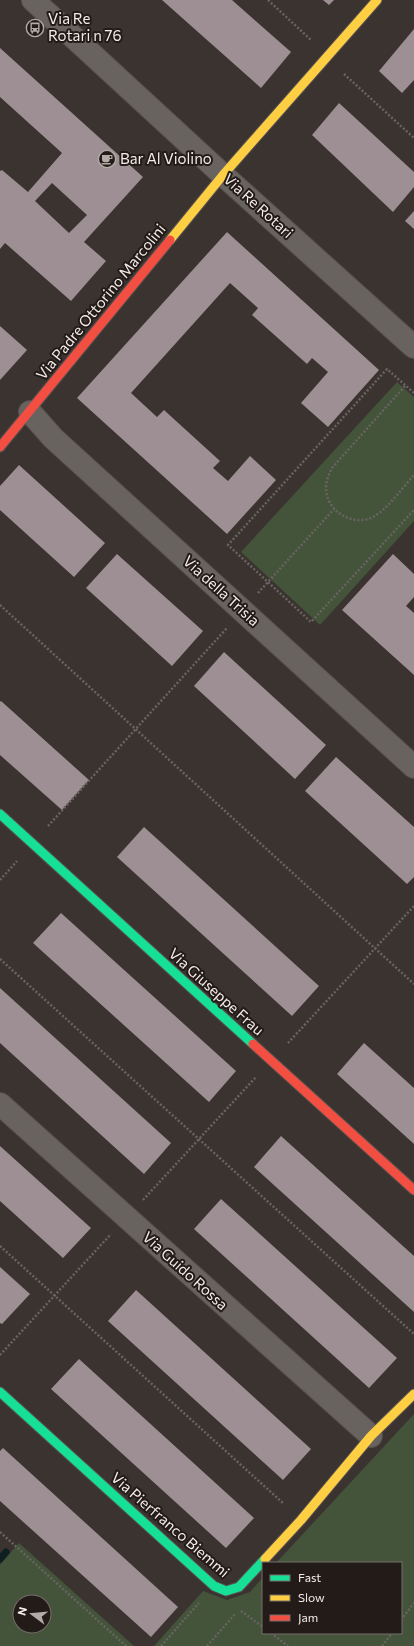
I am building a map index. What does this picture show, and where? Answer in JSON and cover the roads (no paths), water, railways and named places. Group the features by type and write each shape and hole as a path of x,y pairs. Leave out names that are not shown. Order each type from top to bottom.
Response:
{"street":[{"name":"Via Re Rotari","path":"33,0 223,175 414,347"},
{"name":"Via Padre Ottorino Marcolini","path":"0,447 223,175 377,0"},
{"name":"Via della Trisia","path":"30,412 53,438 414,767"},
{"name":"Via Giuseppe Frau","path":"0,814 414,1190"},
{"name":"Via Guido Rossa","path":"0,1104 371,1436"},
{"name":"Via Pierfranco Biemmi","path":"0,1392 214,1586 226,1591 239,1587 262,1562"},
{"name":"Via Pierfranco Biemmi","path":"262,1562 301,1520 371,1436 414,1394"}],"waterway":[{"path":"0,1559 6,1552"}],"place":[{"name":"Via Re Rotari n 76","path":"35,28"},
{"name":"Bar Al Violino","path":"107,159"}]}
